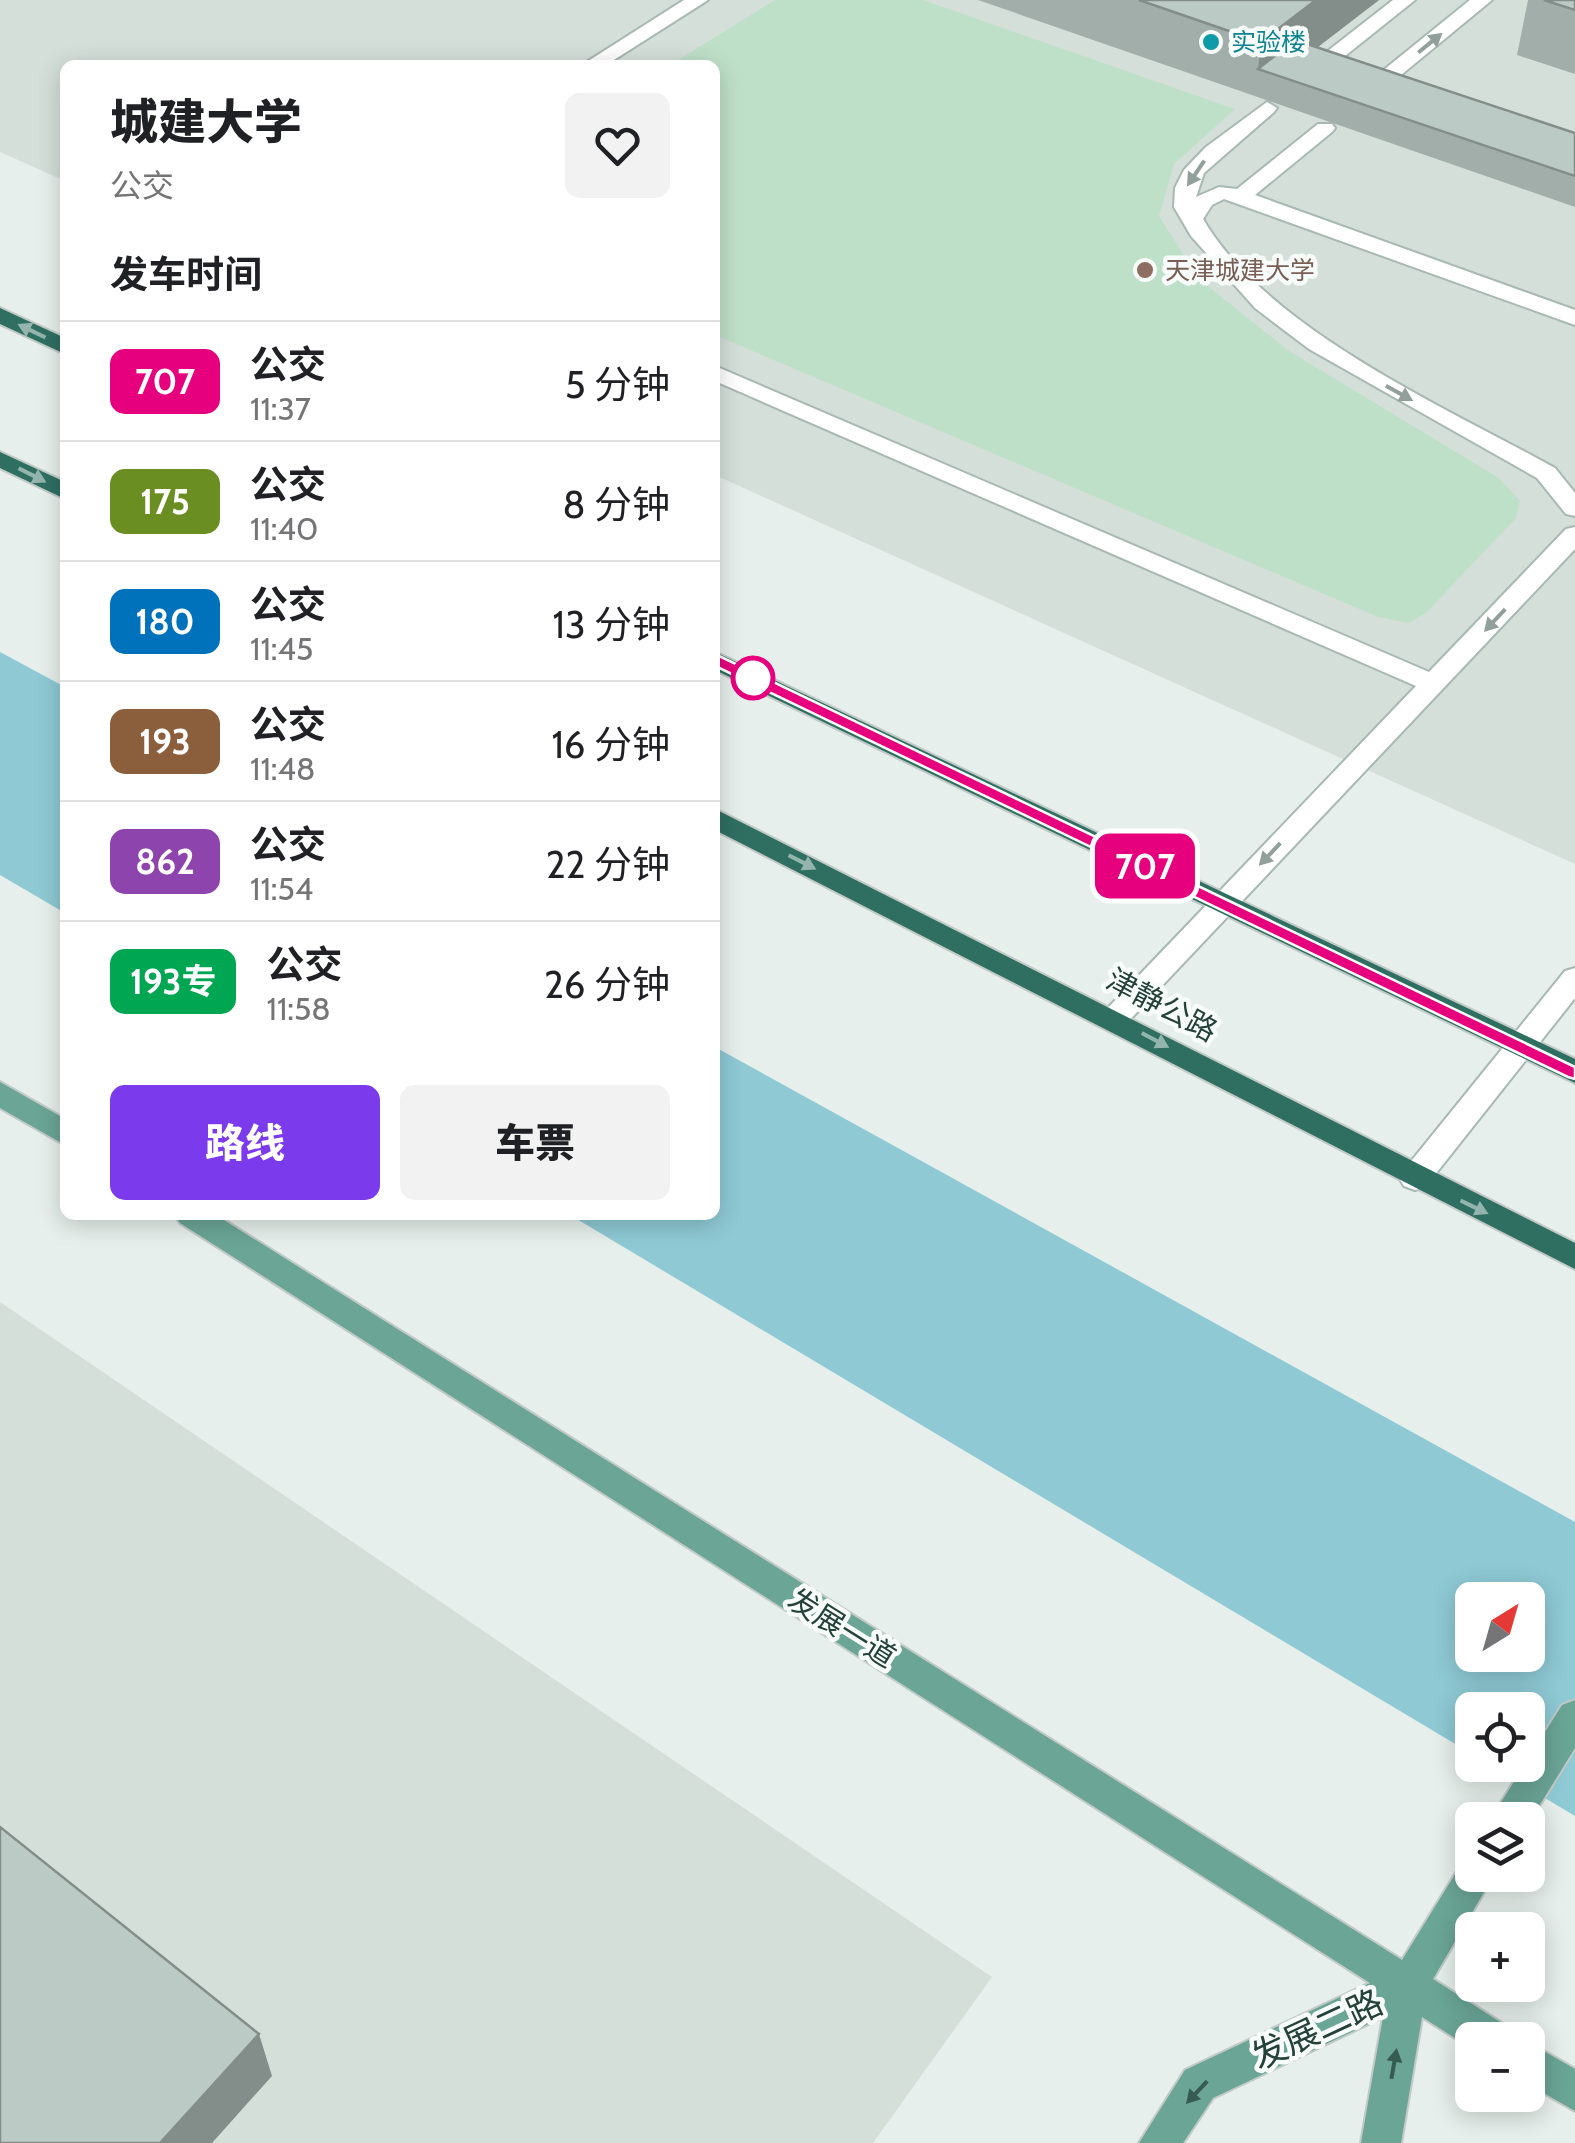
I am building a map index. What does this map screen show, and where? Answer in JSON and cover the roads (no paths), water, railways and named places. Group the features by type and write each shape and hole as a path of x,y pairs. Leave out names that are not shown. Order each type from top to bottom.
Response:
{"highway":[{"path":"0,316 60,345"},
{"path":"0,459 60,489"},
{"path":"720,662 1575,1072"},
{"name":"津静公路","path":"720,821 1575,1257"}],"main road":[{"path":"0,1093 60,1131"},
{"name":"发展一道","path":"199,1220 1465,2022"},
{"path":"1520,1802 1575,1716"},
{"path":"1408,1986 1466,1892"},
{"name":"发展二路","path":"1160,2143 1199,2084 1408,1986"},
{"name":"发展二路","path":"1381,2143 1408,1986"},
{"path":"1545,2073 1575,2092"}],"lane":[{"path":"600,60 698,0"},
{"path":"1318,68 1405,0"},
{"path":"1377,85 1482,0"},
{"path":"1268,108 1195,170 1186,188 1185,208 1192,220 1263,303 1316,344 1546,473 1575,509"},
{"path":"1241,196 1324,128"},
{"path":"1192,220 1202,201 1214,193 1241,196 1575,318"},
{"path":"720,376 1435,684"},
{"path":"1114,1019 1575,534"},
{"path":"1415,1178 1575,978"}],"water":[{"path":"0,652 60,684 60,910 0,875"},
{"path":"720,1050 1575,1522 1575,1816 1518,1782 1545,1782 1545,1692 1455,1692 1455,1744 578,1220 720,1220"}],"place":[{"name":"实验楼","path":"1211,42"},
{"name":"天津城建大学","path":"1145,270"}]}
